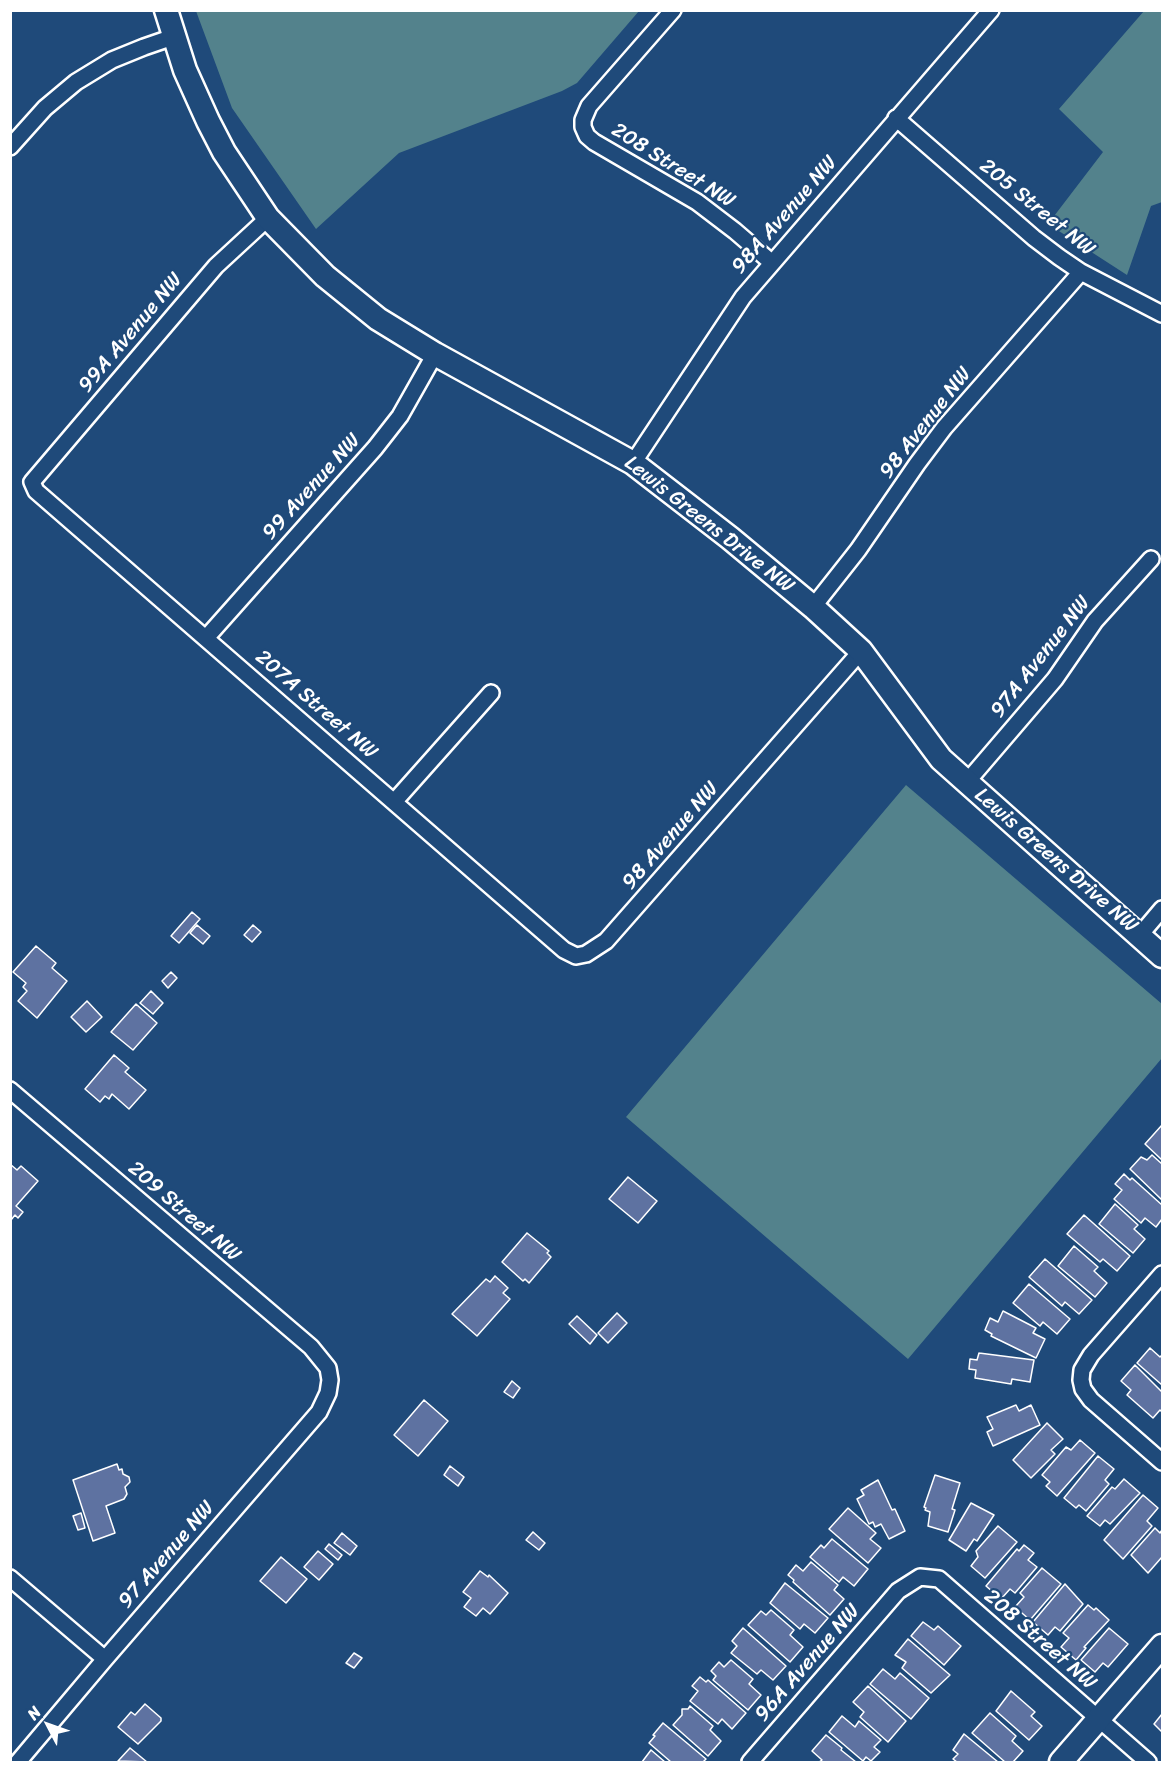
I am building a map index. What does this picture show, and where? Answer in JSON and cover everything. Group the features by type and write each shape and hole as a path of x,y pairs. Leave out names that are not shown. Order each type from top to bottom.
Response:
{"street":[{"name":"Lewis Greens Drive NW","path":"166,10 193,88 230,161 268,218 325,276 378,319 435,354 633,463 689,505 813,607 861,651 941,759 1162,956"},
{"name":"208 Street NW","path":"673,10 589,106 583,120 583,127 587,136 594,142 677,189 717,216 771,262"},
{"name":"98A Avenue NW","path":"633,463 743,297 991,10"},
{"path":"10,147 45,108 76,82 128,53 174,37"},
{"name":"205 Street NW","path":"896,118 1034,238 1081,272 1162,314"},
{"name":"99A Avenue NW","path":"32,482 216,266 268,218"},
{"name":"98 Avenue NW","path":"813,607 868,537 930,445 1081,272"},
{"name":"99 Avenue NW","path":"206,638 375,448 400,416 435,354"},
{"name":"207A Street NW","path":"32,482 36,491 557,944 576,956"},
{"name":"97A Avenue NW","path":"966,783 1055,679 1095,621 1150,559"},
{"name":"98 Avenue NW","path":"576,956 592,952 606,941 861,651"},
{"path":"394,802 490,693"},
{"path":"1140,935 1162,909"},
{"name":"209 Street NW","path":"10,1090 311,1347 328,1368"},
{"path":"1162,1274 1090,1355 1082,1370 1081,1380 1083,1389 1091,1400 1162,1462"},
{"name":"97 Avenue NW","path":"18,1762 319,1412 329,1386 328,1368"},
{"name":"208 Street NW","path":"898,1591 920,1577 939,1579 1148,1762"},
{"path":"10,1578 105,1659"},
{"name":"96A Avenue NW","path":"750,1762 898,1591"},
{"path":"1061,1762 1162,1646"}],"green space":[{"path":"196,10 639,11 577,83 562,91 399,153 316,229 232,108"},
{"path":"1144,11 1162,11 1162,202 1151,206 1127,275 1048,224 1103,152 1059,109"},
{"path":"906,785 1162,1004 1162,1058 908,1359 626,1117"}],"building":[{"path":"192,912 200,919 179,943 171,936"},
{"path":"197,925 210,936 203,944 190,933"},
{"path":"253,925 261,932 252,942 244,935"},
{"path":"36,946 56,963 52,968 67,981 37,1018 18,1001 27,991 23,987 26,983 13,972"},
{"path":"171,972 177,978 168,988 162,981"},
{"path":"151,991 163,1003 153,1014 140,1003"},
{"path":"87,1001 102,1017 86,1032 71,1017"},
{"path":"136,1004 157,1023 133,1050 111,1032"},
{"path":"114,1055 129,1068 125,1072 146,1090 129,1109 112,1094 109,1099 105,1096 100,1102 85,1089"},
{"path":"1162,1125 1162,1160 1145,1144"},
{"path":"1152,1155 1162,1164 1162,1200 1130,1169 1141,1157 1147,1160"},
{"path":"10,1164 17,1170 21,1166 38,1181 16,1206 23,1212 18,1218 15,1215 11,1220"},
{"path":"1124,1174 1130,1180 1132,1178 1162,1205 1162,1219 1156,1227 1145,1218 1141,1223 1114,1199 1122,1190 1115,1184"},
{"path":"628,1177 657,1201 638,1223 609,1199"},
{"path":"1115,1204 1138,1225 1134,1229 1145,1239 1133,1253 1099,1224"},
{"path":"1084,1215 1130,1256 1117,1271 1103,1259 1100,1262 1067,1234"},
{"path":"527,1233 549,1251 547,1253 551,1257 529,1283 525,1279 523,1281 502,1262"},
{"path":"1074,1246 1098,1267 1094,1271 1107,1283 1095,1297 1058,1266"},
{"path":"1045,1259 1092,1300 1079,1314 1065,1302 1062,1306 1029,1277"},
{"path":"495,1276 508,1288 503,1293 510,1299 477,1336 452,1314 486,1279 490,1282"},
{"path":"1029,1284 1070,1319 1057,1334 1043,1322 1040,1326 1013,1303"},
{"path":"1003,1311 1036,1328 1033,1333 1045,1339 1036,1358 991,1336 992,1334 985,1330 990,1318 998,1322"},
{"path":"617,1313 627,1323 608,1343 598,1333"},
{"path":"577,1316 597,1335 590,1344 569,1324"},
{"path":"1150,1348 1160,1357 1162,1355 1162,1385 1137,1363"},
{"path":"979,1353 1034,1360 1030,1382 1012,1379 1011,1384 975,1378 976,1370 969,1369 970,1359 977,1360"},
{"path":"1135,1365 1162,1392 1162,1412 1160,1410 1153,1418 1127,1395 1131,1390 1121,1381"},
{"path":"512,1381 520,1388 513,1398 504,1392"},
{"path":"424,1400 448,1421 418,1456 394,1435"},
{"path":"1016,1405 1019,1411 1031,1405 1040,1425 993,1446 987,1432 993,1429 987,1417"},
{"path":"1047,1423 1063,1439 1051,1450 1055,1454 1031,1478 1013,1460"},
{"path":"1080,1440 1095,1453 1057,1496 1046,1486 1050,1482 1042,1475 1066,1447 1071,1450"},
{"path":"1098,1456 1114,1469 1105,1480 1109,1484 1086,1511 1079,1505 1076,1508 1064,1498"},
{"path":"117,1464 119,1470 122,1469 123,1474 129,1477 130,1482 125,1487 127,1494 124,1499 106,1506 115,1533 93,1541 73,1480"},
{"path":"450,1466 464,1477 458,1486 444,1475"},
{"path":"935,1475 960,1483 948,1532 928,1526 930,1512 924,1507"},
{"path":"1124,1479 1140,1493 1110,1524 1105,1520 1100,1526 1087,1516 1112,1487 1115,1489"},
{"path":"878,1480 905,1531 889,1539 881,1524 875,1527 873,1522 869,1524 857,1499 864,1495 861,1490"},
{"path":"1143,1495 1158,1508 1147,1521 1152,1526 1123,1559 1104,1540"},
{"path":"971,1503 994,1515 977,1541 974,1539 966,1551 949,1540"},
{"path":"848,1508 876,1533 870,1539 881,1548 868,1563 829,1529"},
{"path":"81,1513 85,1528 78,1530 73,1516"},
{"path":"998,1526 1017,1542 985,1578 971,1566 978,1557 976,1551"},
{"path":"1155,1528 1160,1533 1162,1530 1162,1557 1148,1573 1131,1555"},
{"path":"533,1532 545,1543 539,1550 526,1540"},
{"path":"342,1533 357,1546 350,1555 334,1543"},
{"path":"832,1539 868,1569 854,1586 843,1577 839,1582 810,1557 821,1545 824,1548"},
{"path":"329,1544 342,1555 338,1560 325,1549"},
{"path":"1024,1545 1034,1553 1028,1560 1037,1567 1015,1593 1010,1589 1001,1599 986,1586 1017,1549 1019,1551"},
{"path":"318,1551 333,1564 319,1580 304,1567"},
{"path":"281,1557 307,1579 286,1603 260,1581"},
{"path":"811,1562 838,1585 834,1590 844,1599 830,1615 788,1575 796,1565 803,1571"},
{"path":"1042,1568 1061,1584 1030,1620 1015,1607 1024,1597 1020,1593"},
{"path":"480,1571 488,1577 489,1575 508,1593 490,1614 483,1608 476,1616 464,1607 471,1598 463,1592"},
{"path":"785,1583 828,1618 815,1633 804,1624 800,1629 770,1603"},
{"path":"1065,1584 1083,1604 1060,1631 1055,1627 1048,1635 1033,1622"},
{"path":"1088,1605 1094,1610 1096,1608 1109,1620 1084,1647 1086,1648 1076,1660 1061,1647 1069,1638 1063,1633"},
{"path":"771,1610 794,1630 790,1635 803,1647 790,1662 748,1625 761,1611 766,1615"},
{"path":"923,1622 934,1630 938,1626 961,1646 944,1665 911,1636"},
{"path":"743,1628 786,1666 773,1680 761,1670 757,1674 731,1653 737,1646 732,1641"},
{"path":"1109,1628 1128,1644 1108,1667 1103,1663 1095,1672 1081,1660"},
{"path":"908,1639 950,1675 931,1693 902,1668 906,1662 895,1655"},
{"path":"354,1653 362,1658 354,1668 346,1663"},
{"path":"731,1660 753,1679 749,1684 761,1695 748,1710 713,1680 716,1676 711,1671 719,1662 724,1667"},
{"path":"883,1669 895,1679 900,1673 929,1698 911,1719 870,1684"},
{"path":"700,1677 706,1682 708,1680 746,1713 732,1729 722,1719 718,1724 690,1701 698,1691 692,1686"},
{"path":"868,1686 906,1721 888,1742 860,1717 864,1712 853,1702"},
{"path":"1011,1691 1035,1712 1031,1716 1042,1726 1029,1740 996,1711"},
{"path":"145,1704 161,1718 161,1721 138,1744 118,1727 131,1712 135,1715"},
{"path":"690,1706 713,1726 710,1730 721,1741 708,1756 673,1725 682,1715 682,1709 688,1709"},
{"path":"990,1713 1016,1736 1012,1741 1023,1751 1013,1762 1005,1762 972,1733"},
{"path":"1162,1714 1162,1732 1154,1724"},
{"path":"842,1716 855,1727 859,1721 881,1740 874,1747 880,1752 871,1761 866,1757 863,1761 829,1732"},
{"path":"663,1723 706,1759 703,1762 671,1762 649,1743"},
{"path":"964,1734 998,1762 957,1762 953,1759 958,1754 953,1750"},
{"path":"826,1735 856,1762 819,1762 822,1760 812,1751"},
{"path":"130,1748 147,1762 118,1761"},
{"path":"651,1750 665,1762 642,1762"}]}
